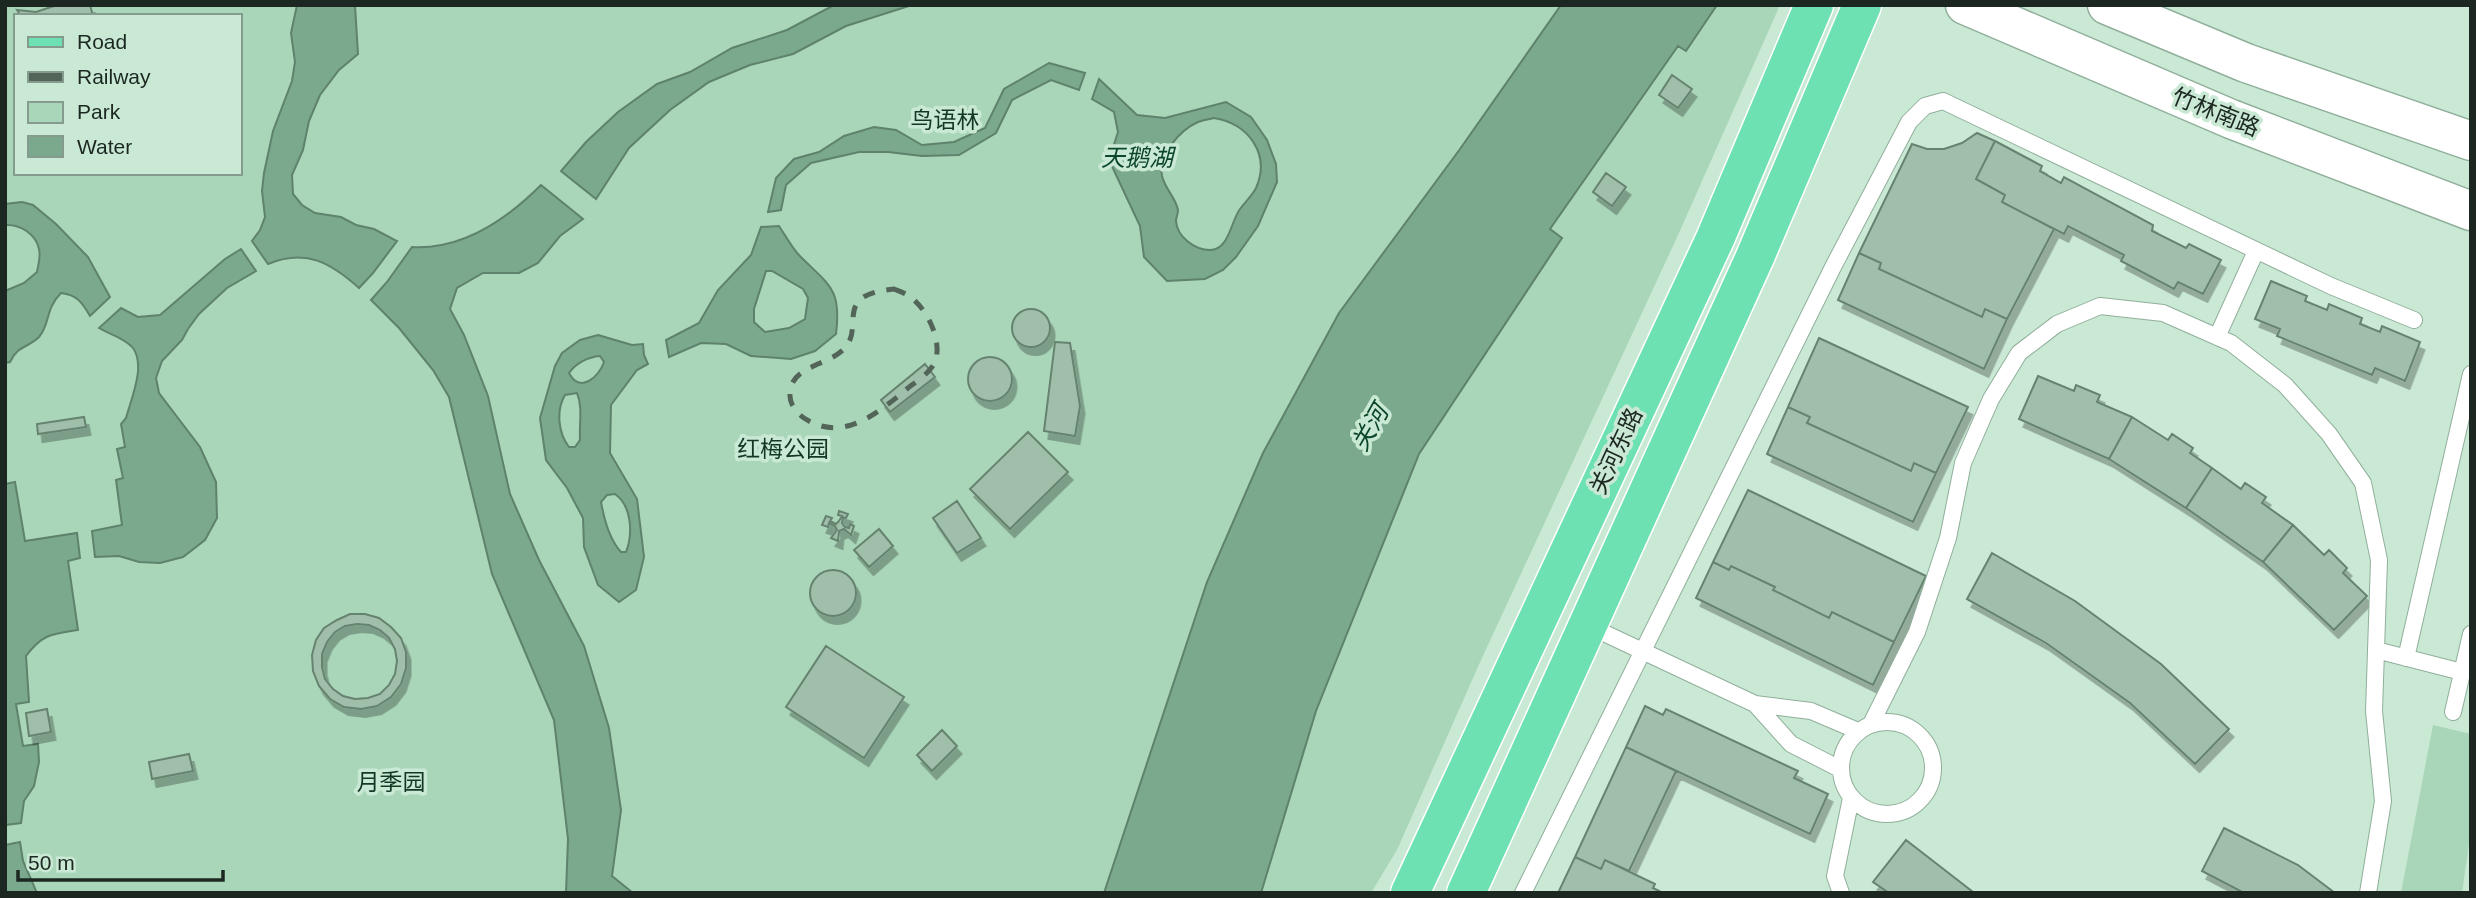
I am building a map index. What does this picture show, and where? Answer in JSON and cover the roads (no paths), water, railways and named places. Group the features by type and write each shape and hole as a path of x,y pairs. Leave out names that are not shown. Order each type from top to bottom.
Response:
{"main road":[{"name":"关河东路","path":"1409,893 1715,239 1814,5"},
{"name":"关河东路","path":"1466,893 1755,257 1862,5"},
{"name":"竹林南路","path":"1965,5 2231,119 2471,211"},
{"path":"2107,5 2246,62 2471,141"}],"lane":[{"path":"1523,893 1833,267 1909,122 1925,106 1943,101 2331,286 2414,320"},
{"path":"2217,337 2256,251"},
{"path":"1587,625 1755,704 1811,711 1865,728 1886,722 1900,724 1918,735 1930,753 1933,769 1930,785 1922,798 1909,808 1894,813 1879,813 1864,808 1851,798 1840,769 1842,755 1849,742 1865,728 1917,632 1948,538 1963,463 1991,398 2019,353 2057,324 2100,306 2163,313 2231,343 2285,385 2329,433 2363,483 2379,560 2374,711 2383,801 2368,893"},
{"path":"2406,658 2471,374"},
{"path":"2453,712 2471,634"},
{"path":"2376,650 2462,672"},
{"path":"1755,704 1791,744 1840,769"},
{"path":"1841,893 1835,876 1851,798"}],"water":[{"path":"297,5 355,5 358,54 339,70 320,95 309,121 303,150 292,175 293,194 302,205 315,213 341,217 356,225 374,229 397,241 359,288 328,265 306,258 294,257 268,264 252,241 265,217 262,191 264,173 273,131 292,81 295,62 291,33"},
{"path":"834,5 912,5 846,26 793,54 750,65 709,82 670,110 629,148 596,199 561,171 586,142 618,112 657,84 690,72 732,48 787,30"},
{"name":"关河","path":"1561,5 1717,5 1686,51 1678,46 1550,229 1562,238 1419,454 1316,711 1261,893 1104,893 1207,582 1263,453 1339,313 1460,149"},
{"path":"1049,63 1085,73 1079,90 1051,80 1012,100 996,133 959,155 922,156 859,152 811,163 786,185 781,210 768,212 776,178 794,159 819,152 844,136 874,127 896,130 922,145 954,142 985,128 1004,89"},
{"name":"天鹅湖","path":"1099,79 1137,115 1165,118 1226,102 1251,117 1267,140 1276,164 1277,182 1258,226 1223,270 1205,279 1167,281 1144,257 1140,226 1109,160 1118,132 1114,112 1092,99","holes":["1214,118 1237,126 1253,142 1261,163 1260,175 1253,194 1240,209 1221,245 1210,250 1198,248 1188,242 1177,227 1177,206 1163,181 1163,160 1172,144 1191,126"]},
{"path":"541,185 583,219 560,236 538,263 519,273 483,273 457,288 450,309 464,335 488,396 510,494 539,560 584,646 609,728 621,810 612,876 633,893 566,893 568,839 554,720 492,574 449,397 433,370 399,328 371,300 412,247 449,244 466,238 498,221"},
{"path":"22,202 33,205 56,224 88,257 110,297 90,316 78,300 61,293 52,305 39,337 16,352 10,362 5,363 5,291 24,283 37,272 40,258 37,244 31,235 16,226 5,225 5,204"},
{"path":"779,226 798,254 831,288 837,306 836,334 815,351 791,359 751,356 726,344 701,343 669,357 666,340 699,323 718,290 751,255 761,227","holes":["766,271 772,271 803,289 808,298 805,319 789,328 765,332 754,322 754,309"]},
{"path":"241,249 256,271 227,288 199,314 182,340 162,361 156,378 159,393 200,447 216,482 217,518 205,540 183,557 160,563 139,562 119,556 95,557 92,531 122,525 116,480 123,478 117,449 125,447 121,424 126,418 138,373 137,355 133,348 99,328 121,308 138,317 160,315 225,259"},
{"path":"598,335 632,345 643,344 648,364 637,370 611,405 610,453 637,499 644,557 636,590 619,602 598,585 584,547 583,518 567,488 546,460 540,418 555,366 562,353 580,340","holes":["600,356 604,362 594,378 584,383 573,379 569,373 575,366","577,393 579,398 580,440 575,447 569,447 561,428 559,414 565,395","615,494 621,499 628,513 630,537 626,552 621,552 617,547 608,528 601,502 607,495"]},
{"path":"15,482 25,541 77,533 80,558 68,561 78,630 48,636 37,643 26,656 29,702 16,704 23,746 38,744 39,762 34,786 24,801 21,823 5,825 5,484"},
{"path":"20,842 23,861 37,893 5,893 5,845"}],"railway":[{"path":"894,289 916,301 932,326 937,345 933,366 923,377 860,422 833,428 804,418 794,408 790,399 791,386 795,379 809,368 843,350 852,332 856,305 862,298 874,292 894,289"}],"park label":[{"name":"鸟语林","path":"945,120"},
{"name":"红梅公园","path":"783,449"},
{"name":"月季园","path":"391,782"}]}
